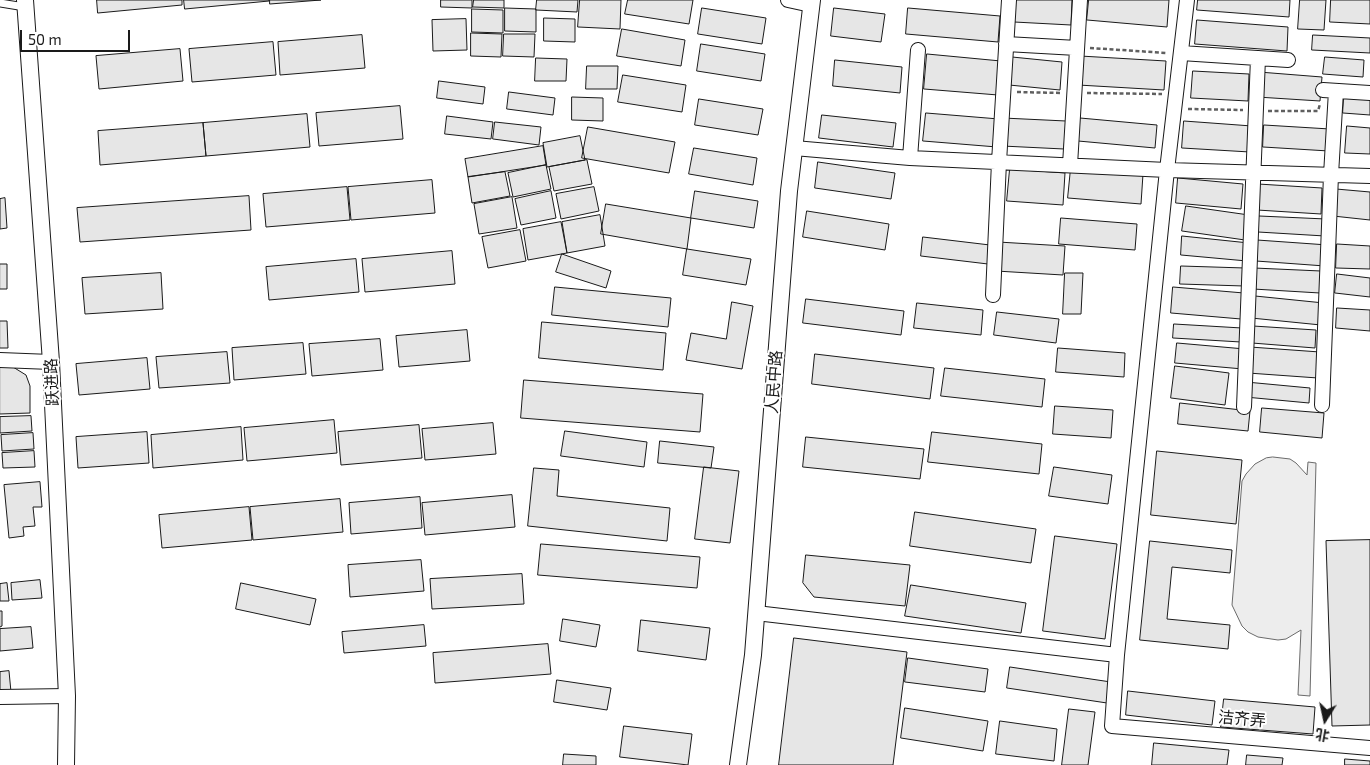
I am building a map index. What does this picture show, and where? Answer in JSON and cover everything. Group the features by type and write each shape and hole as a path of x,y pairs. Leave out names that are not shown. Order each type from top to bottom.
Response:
{"street":[{"path":"788,0 812,2"},
{"path":"993,295 998,162 1009,0"},
{"path":"1070,165 1080,0"},
{"path":"756,613 1117,655 1167,170 1187,0"},
{"name":"人民中路","path":"738,765 753,655 789,191 812,2"},
{"name":"跃进路","path":"25,4 51,362 67,696 66,765"},
{"path":"1006,44 1077,48"},
{"path":"910,158 918,50"},
{"path":"1181,53 1288,60"},
{"path":"1244,407 1258,58"},
{"path":"1322,405 1331,175 1330,90 1370,93"},
{"path":"794,148 910,158 1167,170 1370,176"},
{"path":"0,360 51,362"},
{"name":"洁齐弄","path":"1117,655 1112,726 1370,748"},
{"path":"0,697 67,696"}],"lane":[{"path":"0,4 25,4"}],"path":[{"path":"1077,48 1181,53"}],"shaded area":[{"path":"1266,458 1290,459 1307,475 1308,462 1316,463 1310,696 1298,695 1301,630 1286,639 1278,640 1258,637 1248,632 1242,626 1232,605 1242,481 1255,464"}],"building":[{"path":"97,0 182,0 182,5 98,13"},
{"path":"184,0 269,0 269,1 185,9"},
{"path":"270,0 321,0 270,4"},
{"path":"441,0 472,0 472,8 441,7"},
{"path":"474,0 504,0 504,8 473,7"},
{"path":"537,0 578,0 577,12 536,10"},
{"path":"580,0 621,0 620,29 578,27"},
{"path":"628,0 693,0 689,24 625,14"},
{"path":"1016,0 1072,0 1071,25 1014,22"},
{"path":"1089,0 1169,0 1167,27 1087,20"},
{"path":"1198,0 1290,0 1289,17 1197,10"},
{"path":"1300,0 1326,0 1324,30 1298,29"},
{"path":"1331,0 1370,0 1370,24 1330,22"},
{"path":"505,8 536,9 536,32 505,31"},
{"path":"702,8 766,18 762,44 698,34"},
{"path":"834,8 885,14 881,42 831,36"},
{"path":"908,8 1000,16 998,42 906,34"},
{"path":"472,9 503,10 503,33 472,32"},
{"path":"544,18 575,19 575,42 544,41"},
{"path":"466,19 467,50 433,51 432,20"},
{"path":"1197,20 1288,27 1287,51 1195,44"},
{"path":"622,29 685,40 681,66 617,56"},
{"path":"471,33 502,34 501,57 471,56"},
{"path":"504,34 535,34 534,57 503,56"},
{"path":"362,35 365,68 280,75 278,42"},
{"path":"1313,35 1370,38 1370,53 1312,50"},
{"path":"273,42 276,75 192,82 189,49"},
{"path":"701,44 765,54 761,81 697,71"},
{"path":"180,49 183,81 99,89 96,56"},
{"path":"927,54 1001,61 998,95 924,89"},
{"path":"1080,56 1166,61 1164,90 1078,85"},
{"path":"1012,57 1062,62 1060,90 1009,85"},
{"path":"1325,57 1364,60 1363,77 1323,74"},
{"path":"536,58 567,59 566,81 535,81"},
{"path":"835,60 902,67 900,93 833,86"},
{"path":"587,66 618,66 617,89 586,89"},
{"path":"1193,71 1249,74 1248,101 1191,98"},
{"path":"1259,72 1322,77 1320,101 1257,97"},
{"path":"623,75 686,85 682,112 618,102"},
{"path":"439,81 485,87 483,104 437,98"},
{"path":"509,92 555,98 553,115 507,109"},
{"path":"572,97 603,98 603,121 572,120"},
{"path":"1344,97 1370,99 1370,115 1343,113"},
{"path":"699,99 763,109 758,135 695,125"},
{"path":"400,106 403,139 319,146 316,113"},
{"path":"926,113 999,119 997,147 923,141"},
{"path":"307,114 310,147 206,156 203,123"},
{"path":"822,115 896,123 893,147 819,138"},
{"path":"447,116 493,122 491,139 445,134"},
{"path":"1003,118 1066,121 1064,149 1002,146"},
{"path":"1080,118 1157,125 1155,148 1078,141"},
{"path":"1184,121 1252,126 1250,152 1182,148"},
{"path":"495,122 541,127 539,145 493,139"},
{"path":"203,123 206,156 100,165 98,131"},
{"path":"1264,125 1330,129 1329,151 1263,147"},
{"path":"1347,126 1370,128 1370,154 1345,153"},
{"path":"588,127 675,142 669,173 582,158"},
{"path":"580,136 585,160 547,167 543,143"},
{"path":"543,146 546,165 468,177 465,159"},
{"path":"694,148 757,158 753,185 689,174"},
{"path":"587,160 592,184 554,191 549,167"},
{"path":"818,162 895,173 891,199 815,188"},
{"path":"546,165 551,189 513,197 508,173"},
{"path":"1071,168 1143,174 1141,204 1068,198"},
{"path":"1010,169 1065,173 1063,205 1007,201"},
{"path":"505,172 510,196 472,203 468,177"},
{"path":"1178,178 1243,184 1241,209 1176,203"},
{"path":"432,180 435,213 351,220 348,187"},
{"path":"1258,184 1322,188 1321,214 1257,210"},
{"path":"347,187 350,220 266,227 263,194"},
{"path":"594,187 599,211 561,219 556,194"},
{"path":"1336,189 1370,192 1370,220 1333,216"},
{"path":"551,191 556,218 521,225 515,199"},
{"path":"695,191 758,201 754,228 691,218"},
{"path":"249,196 251,230 80,242 77,208"},
{"path":"512,197 517,228 479,234 474,204"},
{"path":"5,198 7,228 0,229 0,199"},
{"path":"606,204 691,218 687,249 601,234"},
{"path":"1186,206 1249,215 1245,240 1182,231"},
{"path":"807,211 889,224 885,250 803,237"},
{"path":"600,215 605,246 567,253 562,222"},
{"path":"1259,216 1326,219 1325,236 1258,232"},
{"path":"1061,218 1137,224 1135,250 1059,244"},
{"path":"561,222 567,253 528,260 523,229"},
{"path":"520,230 526,261 488,268 482,237"},
{"path":"1182,236 1249,243 1247,261 1181,255"},
{"path":"923,237 990,245 988,264 921,256"},
{"path":"1257,240 1328,245 1325,266 1256,261"},
{"path":"998,242 1065,246 1063,275 996,271"},
{"path":"1337,244 1370,246 1370,269 1336,268"},
{"path":"687,249 751,259 746,285 683,275"},
{"path":"452,251 455,284 365,292 362,259"},
{"path":"562,254 611,271 606,288 556,272"},
{"path":"356,259 359,292 269,300 266,267"},
{"path":"0,264 7,264 7,289 0,289"},
{"path":"1181,266 1245,268 1244,286 1180,284"},
{"path":"1254,268 1321,271 1320,293 1253,289"},
{"path":"161,273 163,309 85,314 82,278"},
{"path":"1065,273 1083,273 1081,314 1063,314"},
{"path":"1337,274 1370,278 1370,297 1335,293"},
{"path":"555,287 671,298 668,327 552,315"},
{"path":"1173,287 1244,293 1241,319 1171,313"},
{"path":"1255,296 1324,303 1321,325 1251,318"},
{"path":"806,299 904,311 901,335 803,323"},
{"path":"732,302 753,306 742,369 686,360 691,333 726,339"},
{"path":"917,303 983,310 981,335 914,328"},
{"path":"1337,308 1370,310 1370,331 1336,328"},
{"path":"997,312 1059,319 1056,343 994,335"},
{"path":"0,321 7,321 8,348 0,348"},
{"path":"542,322 666,333 663,370 539,358"},
{"path":"1174,324 1242,328 1241,342 1173,338"},
{"path":"1253,326 1316,330 1315,348 1252,343"},
{"path":"467,330 470,361 399,367 396,336"},
{"path":"380,339 383,370 312,376 309,344"},
{"path":"303,343 306,374 234,380 232,348"},
{"path":"1177,343 1245,349 1243,369 1175,363"},
{"path":"1250,347 1320,352 1318,378 1248,373"},
{"path":"1058,348 1125,353 1124,377 1056,372"},
{"path":"227,352 230,383 159,388 156,357"},
{"path":"815,354 934,368 930,399 812,384"},
{"path":"147,358 150,389 79,395 76,364"},
{"path":"1175,366 1229,373 1225,405 1171,398"},
{"path":"0,367 13,367 26,375 30,386 30,413 0,414"},
{"path":"945,368 1045,379 1042,407 941,396"},
{"path":"524,380 703,394 700,432 521,418"},
{"path":"1246,382 1310,388 1309,403 1245,397"},
{"path":"1180,403 1250,411 1248,431 1178,424"},
{"path":"1055,406 1113,410 1111,438 1053,434"},
{"path":"1262,408 1324,413 1322,438 1260,432"},
{"path":"31,416 32,431 0,433 0,417"},
{"path":"334,420 337,453 247,461 244,428"},
{"path":"493,423 496,454 425,460 422,429"},
{"path":"419,425 422,458 341,465 338,432"},
{"path":"241,427 243,460 153,468 151,435"},
{"path":"565,431 647,442 644,467 561,456"},
{"path":"147,432 149,463 78,468 76,437"},
{"path":"932,432 1042,444 1039,474 928,462"},
{"path":"33,433 34,449 2,451 1,435"},
{"path":"806,437 924,449 920,479 803,467"},
{"path":"660,441 714,447 711,468 658,463"},
{"path":"34,451 35,467 3,468 2,453"},
{"path":"1157,451 1242,460 1236,524 1151,515"},
{"path":"704,467 739,471 730,543 695,539"},
{"path":"1054,467 1112,475 1108,504 1049,496"},
{"path":"534,468 559,470 557,496 670,508 667,541 528,526"},
{"path":"40,482 42,507 33,507 35,526 23,527 24,536 9,538 4,485"},
{"path":"512,495 515,527 425,535 422,503"},
{"path":"420,497 422,528 351,534 349,503"},
{"path":"340,499 343,532 253,540 250,507"},
{"path":"249,507 252,540 162,548 159,515"},
{"path":"915,512 1036,529 1031,563 910,546"},
{"path":"1055,536 1117,544 1105,639 1043,631"},
{"path":"1370,540 1370,725 1332,726 1326,541"},
{"path":"1150,541 1232,550 1230,573 1172,567 1167,619 1230,625 1228,649 1140,640"},
{"path":"541,544 700,557 697,588 538,575"},
{"path":"806,555 910,565 905,606 814,597 803,583"},
{"path":"421,560 424,591 350,597 348,565"},
{"path":"522,574 524,604 432,609 430,579"},
{"path":"40,580 42,598 12,600 11,583"},
{"path":"7,583 9,601 0,601 0,584"},
{"path":"241,583 316,599 310,625 236,609"},
{"path":"911,585 1026,603 1021,633 905,616"},
{"path":"0,611 2,611 2,626 0,627"},
{"path":"563,619 600,625 596,647 560,641"},
{"path":"641,620 710,628 706,660 638,651"},
{"path":"424,625 426,646 344,653 342,632"},
{"path":"31,627 33,648 0,651 0,629"},
{"path":"794,638 907,652 893,765 779,765"},
{"path":"548,644 551,674 435,683 433,653"},
{"path":"908,658 988,669 985,692 905,682"},
{"path":"1010,667 1111,682 1107,703 1007,688"},
{"path":"9,671 11,692 0,693 0,672"},
{"path":"557,680 611,688 607,710 554,702"},
{"path":"1128,691 1215,701 1212,725 1126,715"},
{"path":"1224,699 1315,707 1313,734 1221,727"},
{"path":"905,708 988,721 983,751 901,738"},
{"path":"1069,709 1095,712 1088,765 1062,765"},
{"path":"1000,721 1057,729 1054,761 996,754"},
{"path":"624,726 692,734 688,765 620,757"},
{"path":"1154,743 1229,750 1227,765 1152,765"},
{"path":"564,754 596,756 596,765 563,765"},
{"path":"1247,755 1283,758 1282,765 1246,765"},
{"path":"1345,759 1370,761 1370,765 1345,765"}]}
